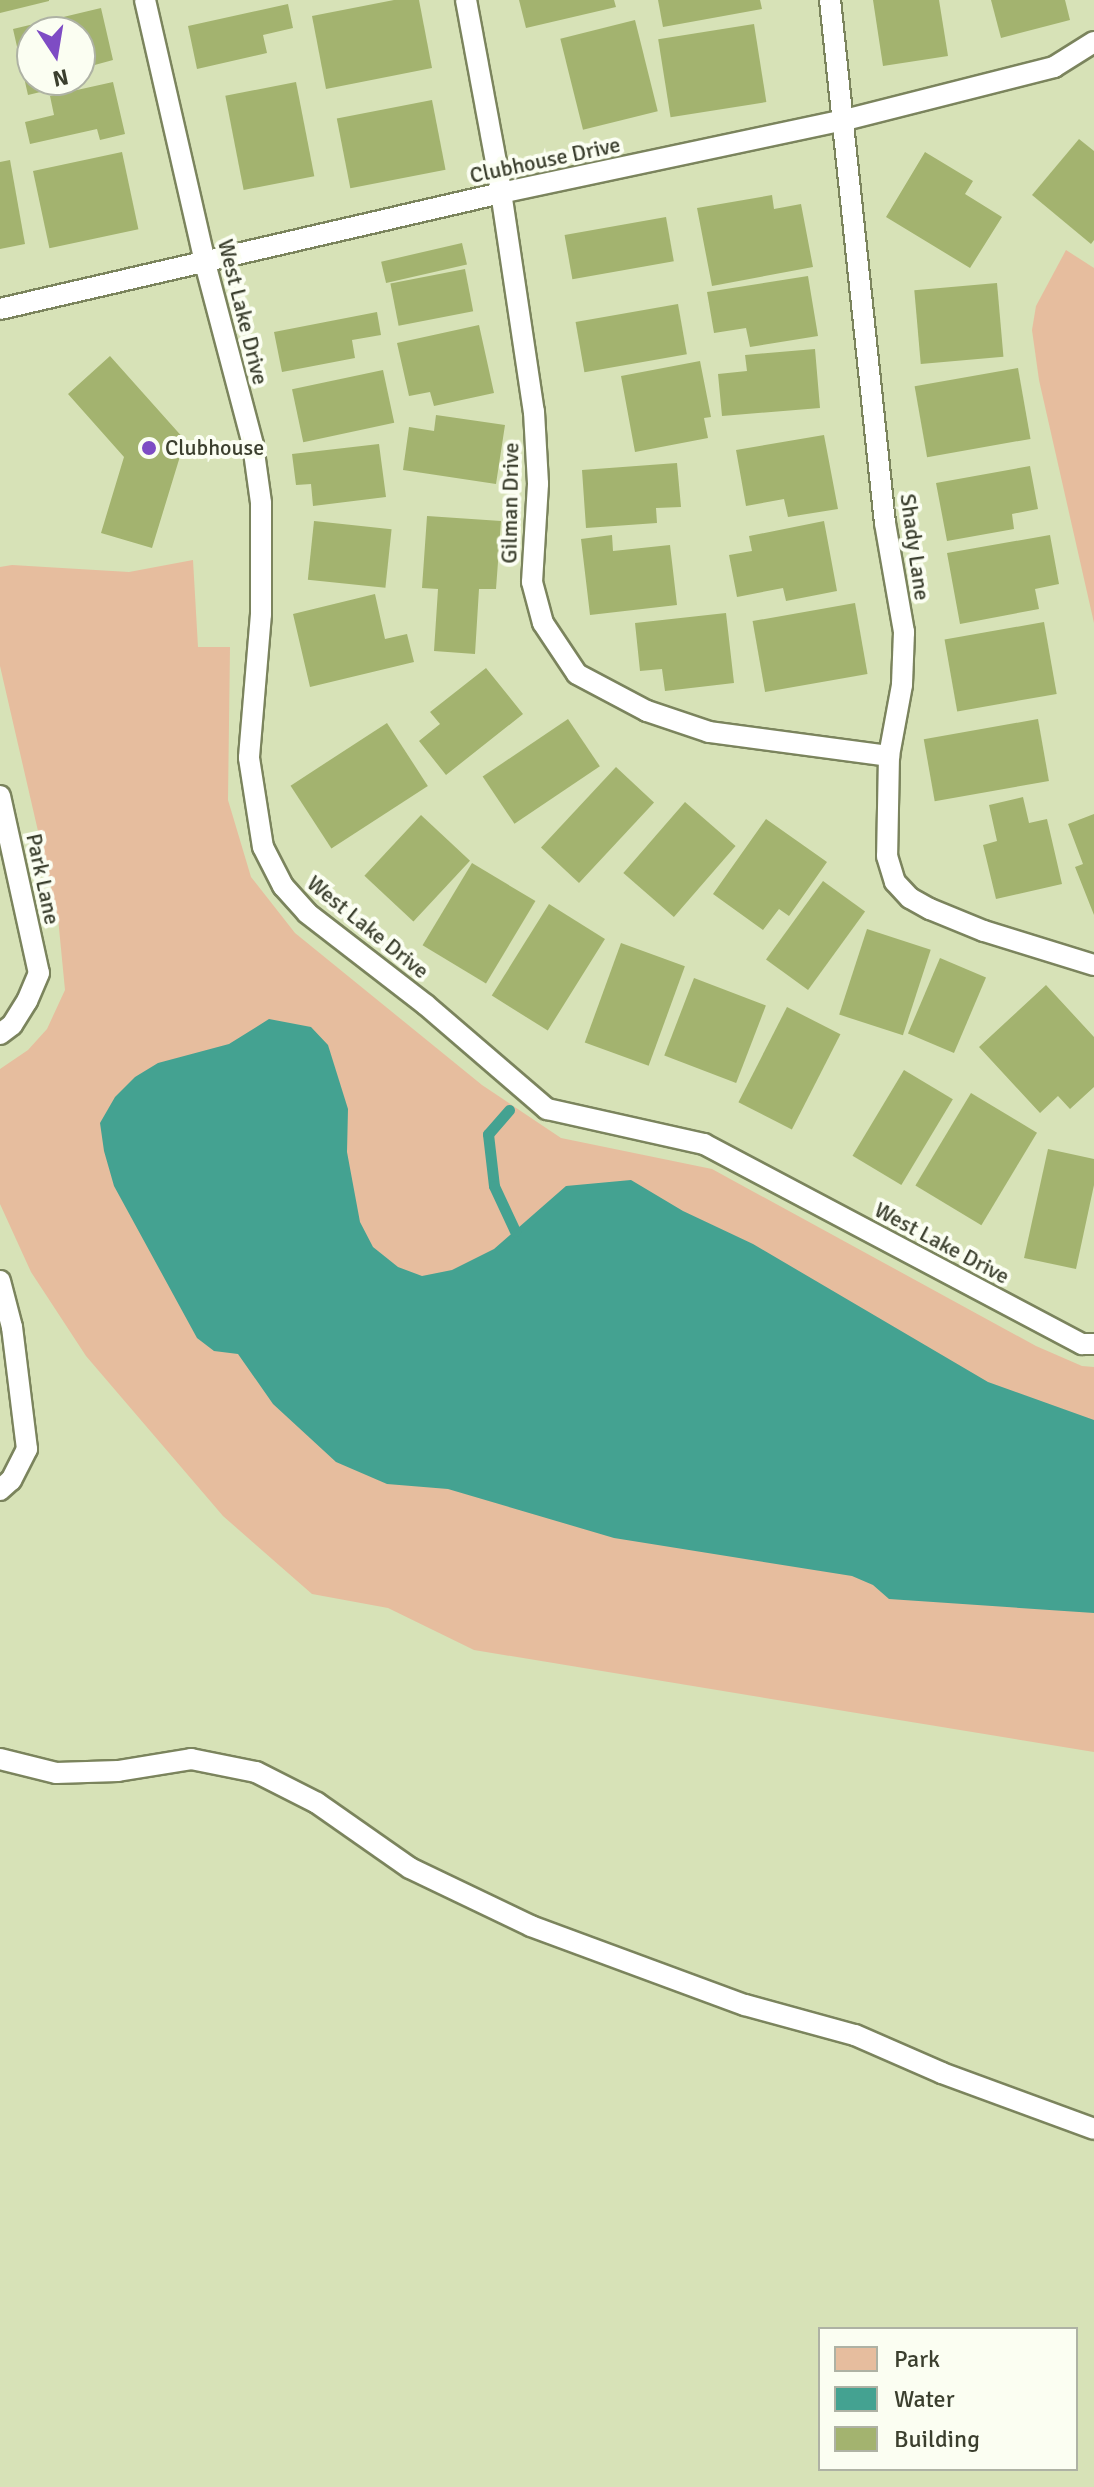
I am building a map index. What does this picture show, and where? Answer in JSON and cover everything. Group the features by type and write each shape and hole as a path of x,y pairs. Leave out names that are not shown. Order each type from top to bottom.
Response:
{"lane":[{"name":"West Lake Drive","path":"145,0 205,263 253,445 261,503 261,614 249,758 263,847 283,886 307,913 426,1005 547,1109 704,1144 1082,1344 1094,1344"},
{"name":"Gilman Drive","path":"466,0 501,193 534,412 538,484 532,582 543,623 560,653 587,683 647,711 709,732 889,756"},
{"name":"Shady Lane","path":"830,0 885,523 904,632 902,685 889,756 887,856 895,882 910,898 984,931 1094,965"},
{"name":"Clubhouse Drive","path":"0,309 501,193 841,121 1054,67 1094,42"},
{"name":"Park Lane","path":"0,796 39,973 12,1025 0,1034"},
{"path":"0,1281 12,1327 27,1449 11,1480 0,1490"},
{"path":"0,1759 56,1773 118,1771 191,1759 256,1772 317,1803 410,1868 531,1926 731,2001 855,2035 942,2073 1094,2129"}],"green space":[{"path":"1066,250 1094,268 1094,623 1039,380 1032,330 1036,306"},
{"path":"193,560 198,647 230,647 228,800 251,877 295,933 482,1085 561,1138 712,1169 1036,1346 1082,1366 1094,1367 1094,1752 474,1650 388,1608 312,1594 223,1516 86,1356 31,1272 0,1204 0,1069 28,1050 47,1029 65,990 58,918 0,666 0,567 12,565 129,572"}],"water":[{"path":"269,1019 311,1027 328,1045 348,1109 347,1152 360,1222 373,1247 398,1267 422,1276 452,1270 494,1249 566,1186 631,1180 683,1211 753,1244 988,1382 1094,1420 1094,1613 889,1599 873,1585 852,1576 614,1538 448,1489 387,1484 336,1462 273,1404 238,1354 214,1351 197,1338 114,1186 104,1151 100,1123 115,1097 135,1077 158,1063 229,1044"}],"building":[{"path":"0,0 49,0 49,1 0,13"},
{"path":"394,0 419,0 432,68 326,89 312,16"},
{"path":"519,0 614,0 616,7 526,28"},
{"path":"658,0 760,0 762,9 663,27"},
{"path":"873,0 939,0 948,56 883,66"},
{"path":"991,0 1065,0 1070,20 1001,38"},
{"path":"288,4 293,28 263,35 267,53 197,69 188,26"},
{"path":"101,8 113,60 96,65 96,16 67,16"},
{"path":"635,20 658,111 583,130 560,39"},
{"path":"754,24 766,102 671,117 658,39"},
{"path":"113,82 125,134 100,140 97,129 30,144 25,122 54,115 50,96 96,96 96,86"},
{"path":"296,82 314,176 244,190 225,96"},
{"path":"432,100 446,170 350,188 337,119"},
{"path":"1079,139 1094,151 1094,240 1091,244 1032,195"},
{"path":"122,152 138,229 49,248 33,171"},
{"path":"925,152 973,181 965,194 1002,217 970,268 886,217"},
{"path":"10,160 25,244 0,249 0,162"},
{"path":"772,195 774,209 801,204 813,267 712,286 697,208"},
{"path":"666,217 674,261 572,279 565,235"},
{"path":"462,243 467,264 386,283 381,262"},
{"path":"465,269 473,311 399,326 390,284"},
{"path":"808,276 818,336 750,347 746,328 714,333 707,292"},
{"path":"997,283 1003,357 921,364 914,290"},
{"path":"678,304 687,354 584,372 576,322"},
{"path":"377,312 381,335 352,340 355,358 282,372 274,332"},
{"path":"479,325 494,393 434,406 430,392 409,396 397,343"},
{"path":"815,349 820,408 722,416 718,374 747,371 745,355"},
{"name":"Clubhouse","path":"110,356 185,440 152,548 101,533 124,457 68,394"},
{"path":"700,361 711,417 704,418 708,438 635,452 621,376"},
{"path":"1018,368 1031,439 927,457 915,386"},
{"path":"383,370 394,423 303,442 292,389"},
{"path":"436,415 505,425 496,484 403,470 409,427 434,431"},
{"path":"824,435 838,509 788,517 784,499 746,506 736,450"},
{"path":"379,444 386,497 313,506 311,484 296,485 292,454"},
{"path":"677,463 681,507 656,508 657,523 586,528 582,470"},
{"path":"1030,466 1038,509 1012,514 1014,529 947,541 936,483"},
{"path":"427,516 501,521 496,589 479,589 475,654 434,651 438,589 422,588"},
{"path":"314,521 392,529 385,588 308,580"},
{"path":"824,521 837,591 786,601 783,588 737,597 729,555 752,551 749,536"},
{"path":"612,535 613,551 670,545 677,605 590,615 581,539"},
{"path":"1050,535 1059,584 1035,589 1039,609 960,624 947,553"},
{"path":"375,594 385,639 407,634 414,662 310,687 293,614"},
{"path":"855,603 868,674 765,692 753,621"},
{"path":"726,613 734,683 665,691 662,669 640,671 635,623"},
{"path":"1044,622 1057,694 957,711 945,640"},
{"path":"486,668 523,714 446,775 419,741 440,724 430,712"},
{"path":"568,719 600,766 514,824 483,777"},
{"path":"1038,719 1049,781 935,801 924,739"},
{"path":"387,723 428,786 331,849 291,786"},
{"path":"616,767 654,802 579,883 541,847"},
{"path":"1023,797 1029,823 1047,819 1062,884 996,899 983,845 997,841 989,805"},
{"path":"685,802 736,846 674,917 623,873"},
{"path":"1094,814 1094,915 1075,867 1083,864 1068,824"},
{"path":"421,815 470,861 413,921 364,876"},
{"path":"766,819 827,862 789,916 779,909 763,930 713,894"},
{"path":"472,863 535,901 486,983 423,945"},
{"path":"823,881 865,912 808,990 766,959"},
{"path":"549,904 605,939 548,1031 492,996"},
{"path":"867,929 931,950 903,1035 839,1015"},
{"path":"621,943 685,966 649,1066 585,1043"},
{"path":"940,958 986,978 954,1053 908,1033"},
{"path":"694,978 766,1006 736,1083 664,1055"},
{"path":"1046,985 1094,1037 1094,1087 1070,1109 1058,1096 1040,1113 979,1047"},
{"path":"787,1007 840,1034 792,1130 738,1102"},
{"path":"904,1070 953,1099 901,1185 852,1156"},
{"path":"971,1093 1037,1133 981,1225 915,1186"},
{"path":"1048,1149 1094,1159 1094,1185 1076,1269 1024,1258"}],"waterway":[{"path":"509,1110 488,1134 494,1186 515,1231"}],"place":[{"name":"Clubhouse","path":"149,448"}]}
